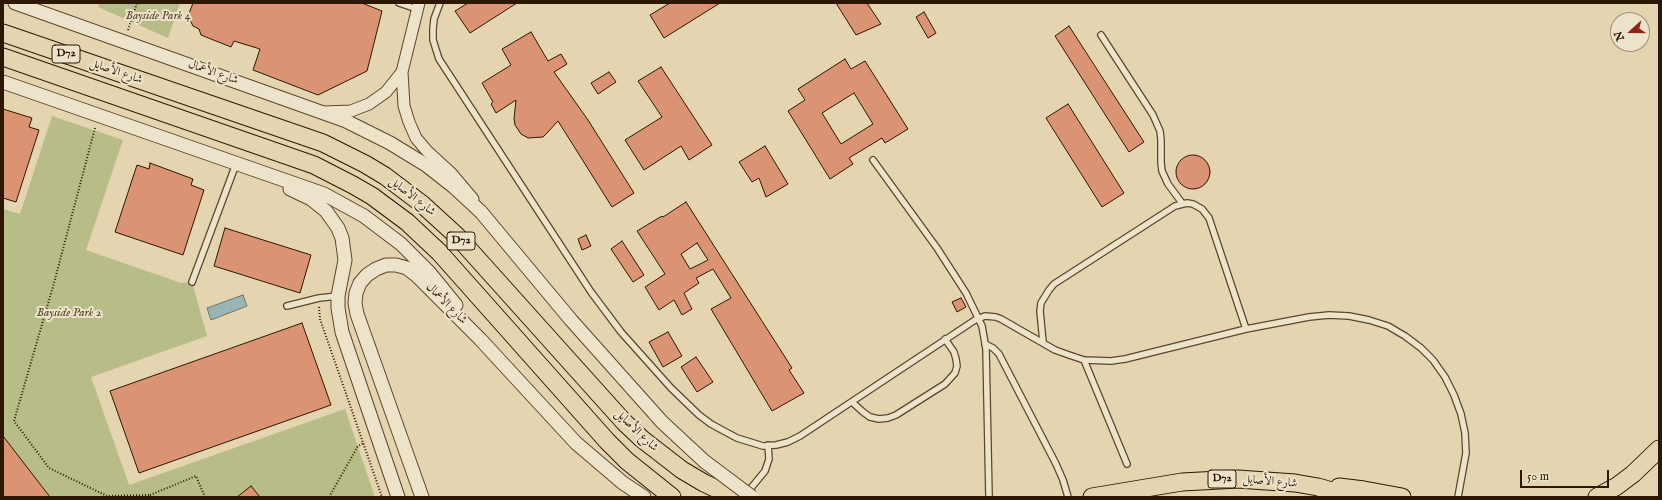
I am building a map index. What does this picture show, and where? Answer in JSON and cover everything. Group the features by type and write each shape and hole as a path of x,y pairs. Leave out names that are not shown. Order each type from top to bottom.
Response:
{"main road":[{"name":"شارع الأصايل","path":"3,33 323,143 385,176 422,204 456,236 624,422 642,439 682,470 704,483 734,497"},
{"name":"شارع الأصايل","path":"3,57 314,165 334,174 372,196 407,222 439,252 607,442 627,461 672,497"},
{"path":"1597,497 1617,486 1633,474 1659,449"},
{"name":"شارع الأصايل","path":"1092,497 1154,485 1210,480 1267,480 1318,487 1352,497"},
{"path":"1318,487 1343,487 1402,497"}],"street":[{"name":"شارع الأعمال","path":"16,3 323,112 368,132 411,155 450,183 481,212 571,320 662,422 704,461 752,497"},
{"path":"418,6 402,72 404,106 408,122 416,138 427,151 462,185 481,212"},
{"path":"323,112 351,111 369,104 386,92 402,72"},
{"name":"شارع الأعمال","path":"3,82 236,164 303,185 345,204 383,229 417,260 451,298 480,339"},
{"name":"شارع الأعمال","path":"259,171 319,205 332,218 342,238 345,260 338,296 338,308 342,332 398,497"},
{"name":"شارع الأعمال","path":"422,497 357,314 355,303 356,293 360,283 367,275 386,265 396,265 406,268 416,275 480,339"},
{"path":"480,339 576,443 623,483 644,497"}],"lane":[{"path":"400,3 418,6"},
{"path":"440,3 434,19 433,30 439,59 591,292 654,370 699,415 711,424 737,438 750,443 768,446 788,442 800,436 852,402 945,339 979,318 985,316 996,317 1055,350 1084,360 1111,361 1125,359 1246,329 1309,317 1329,315 1349,316 1388,326 1405,336 1421,348 1433,360 1445,377 1461,414 1465,433 1466,453 1458,497"},
{"path":"1101,35 1154,115 1161,140 1162,171 1168,184 1182,203"},
{"path":"873,160 937,248 966,293 979,318 985,344 989,497"},
{"path":"192,282 236,164"},
{"path":"1043,342 1040,311 1041,303 1054,284 1162,214 1182,203 1198,206 1209,218 1246,329"},
{"path":"287,306 319,298 338,296"},
{"path":"852,402 870,417 879,419 888,418 896,415 945,384 955,373 956,366 954,352 945,339"},
{"path":"985,344 993,348 999,354 1056,464 1068,497"},
{"path":"1084,360 1127,464"},
{"path":"744,497 765,471 769,459 768,446"}],"path":[{"path":"131,22 137,3"},
{"path":"95,130 54,283 14,421 49,468 107,497 149,496 196,476 205,497"},
{"path":"319,298 320,319 382,497"},
{"path":"329,497 358,446 363,444"}],"green space":[{"name":"Bayside Park 4","path":"99,3 180,3 168,38 98,7"},
{"name":"Bayside Park 2","path":"52,116 123,140 86,250 181,283 192,282 207,336 91,377 129,485 345,409 375,497 50,497 3,436 3,209 20,214"}],"water":[{"path":"243,295 247,306 211,320 207,308"}],"building":[{"path":"193,3 362,3 382,11 367,71 318,95 253,70 260,49 234,41 231,47 201,35 199,29 193,26 188,16"},
{"path":"468,3 517,3 470,33 455,11"},
{"path":"670,3 720,3 664,38 650,15"},
{"path":"836,3 867,3 881,24 856,35"},
{"path":"924,12 936,33 928,38 916,17"},
{"path":"1069,26 1144,142 1129,152 1055,36"},
{"path":"531,32 548,61 561,54 567,64 554,72 588,120 634,193 612,207 558,121 543,137 528,138 521,134 515,125 514,119 516,100 496,113 491,104 493,102 482,83 511,65 502,49"},
{"path":"845,59 851,69 865,61 908,129 885,143 882,138 849,158 853,164 830,179 788,111 805,100 798,89","holes":["854,93 873,124 841,144 822,113"]},
{"path":"661,67 712,145 689,160 681,146 644,170 625,140 662,117 638,81"},
{"path":"609,72 616,82 598,94 591,83"},
{"path":"1068,104 1124,193 1102,207 1046,118"},
{"path":"3,109 32,118 29,127 39,130 16,202 3,198"},
{"path":"765,146 788,184 766,197 759,178 752,182 739,162"},
{"path":"1190,155 1196,155 1205,160 1209,166 1209,178 1205,184 1196,189 1190,189 1181,184 1176,175 1176,169 1181,160"},
{"path":"150,163 193,179 191,185 204,190 183,255 115,232 137,165 149,169"},
{"path":"686,202 792,368 789,370 804,393 772,411 711,309 731,298 713,269 696,278 699,283 684,293 692,309 682,315 674,300 659,310 645,287 665,274 637,231 662,216 663,217","holes":["697,243 708,260 690,269 681,254"]},
{"path":"225,228 311,255 300,293 214,266"},
{"path":"586,235 591,246 582,250 578,239"},
{"path":"622,241 644,275 633,282 611,249"},
{"path":"961,298 966,307 957,312 952,302"},
{"path":"302,323 331,405 139,473 110,391"},
{"path":"668,332 682,356 663,367 649,342"},
{"path":"696,357 713,382 697,392 681,367"},
{"path":"3,436 50,497 3,497"},
{"path":"251,486 260,497 237,497"}]}
